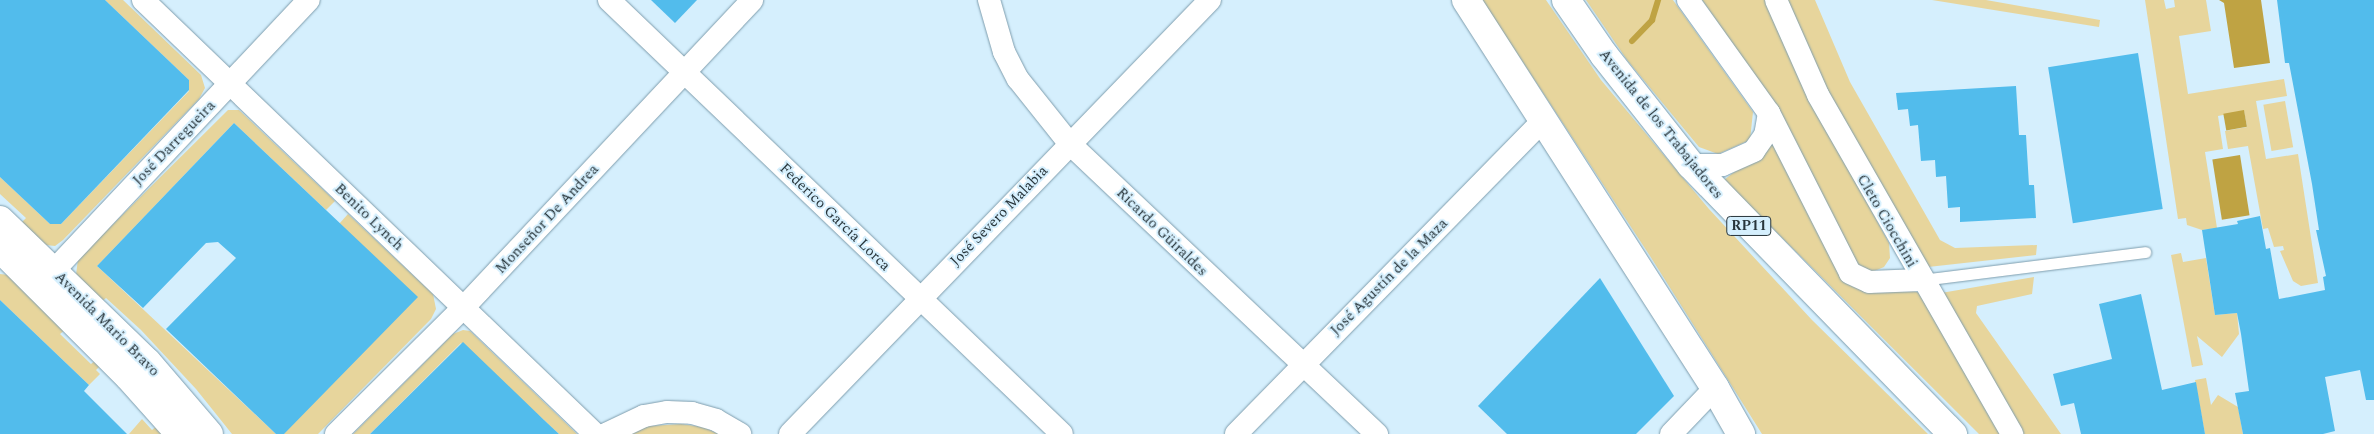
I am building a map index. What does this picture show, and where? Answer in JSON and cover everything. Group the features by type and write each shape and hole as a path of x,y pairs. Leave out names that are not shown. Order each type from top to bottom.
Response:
{"main road":[{"path":"1466,0 1715,388 1741,434"},
{"name":"Avenida de los Trabajadores","path":"1566,0 1604,55 1691,165 1953,434"},
{"name":"Avenida Mario Bravo","path":"5,243 147,362 209,434"},
{"name":"Avenida Mario Bravo","path":"46,278 180,434"}],"street":[{"name":"Benito Lynch","path":"143,0 595,434"},
{"name":"José Darregueira","path":"46,278 309,0"},
{"name":"Federico García Lorca","path":"609,0 1062,434"},
{"name":"Monseñor De Andrea","path":"336,434 464,307 752,0"},
{"name":"Ricardo Güiraldes","path":"989,0 1004,52 1018,79 1069,143 1301,366 1377,434"},
{"name":"José Severo Malabia","path":"790,434 1069,143 1210,0"},
{"path":"1688,0 1768,113 1850,273 1869,282 1921,280"},
{"name":"Cleto Ciocchini","path":"1776,0 1818,95 1921,280 2012,434"},
{"path":"1691,165 1722,165 1754,151 1765,134 1768,113"},
{"name":"José Agustín de la Maza","path":"1236,434 1543,120"},
{"path":"1671,434 1715,388"},
{"path":"606,434 644,416 667,412 692,413 716,420 740,434"}],"lane":[{"path":"1921,280 2145,252"}],"shaded area":[{"path":"105,0 123,0 201,75 205,88 199,99 63,240 55,246 46,245 20,224 26,218 0,194 0,177 50,224 61,224 189,91 189,80"},
{"path":"1482,0 1546,0 1601,80 1709,209 1812,320 1928,434 1762,434 1650,256"},
{"path":"1586,0 1673,0 1753,112 1750,140 1718,154 1699,147 1627,60"},
{"path":"1702,0 1768,0 1810,97 1889,243 1890,258 1884,267 1872,272 1860,269 1758,80"},
{"path":"1785,0 1815,0 1850,82 1940,240 1955,248 2037,245 2036,255 1928,267 1824,91"},
{"path":"1932,0 1986,0 2100,20 2099,27"},
{"path":"2145,0 2164,0 2166,9 2175,7 2174,0 2206,0 2211,31 2179,36 2188,94 2284,79 2287,96 2256,101 2266,159 2298,154 2318,283 2301,286 2293,281 2280,251 2284,250 2283,246 2274,247 2268,228 2263,229 2248,146 2228,149 2225,131 2247,127 2244,111 2218,116 2223,149 2205,152 2217,228 2202,230 2187,225 2186,218 2178,219"},
{"path":"2219,0 2261,0 2270,63 2234,68 2224,3"},
{"path":"2285,101 2293,147 2271,151 2263,105"},
{"path":"228,110 239,110 335,201 326,210 234,123 97,266 276,434 232,434 196,389 141,330 106,298 100,303 76,275 78,259"},
{"path":"2244,110 2247,127 2226,130 2223,114"},
{"path":"1772,142 1832,257 1919,293 2003,434 1979,434 1724,180"},
{"path":"2240,155 2250,215 2222,220 2212,159"},
{"path":"348,214 433,294 436,309 431,319 318,434 284,434 339,224"},
{"path":"2181,253 2183,262 2206,258 2215,315 2237,313 2239,334 2222,357 2197,336 2203,365 2192,367 2171,255"},
{"path":"0,274 9,275 66,329 60,334 91,364 96,360 101,365 96,370 100,374 89,385 0,300"},
{"path":"2034,277 2032,294 1977,306 1976,313 2061,434 2020,434 1941,293"},
{"path":"463,330 470,331 577,434 559,434 461,343 370,434 353,434 453,334"},
{"path":"2206,378 2211,405 2218,395 2238,407 2243,434 2205,434 2195,380"},
{"path":"142,419 152,430 158,425 166,434 129,434"},
{"path":"681,424 703,427 719,434 627,434 648,426"}],"building":[{"path":"0,0 105,0 189,80 189,90 61,224 50,224 0,177"},
{"path":"651,0 697,0 675,23"},
{"path":"2277,0 2374,0 2374,400 2366,400 2360,370 2325,377 2335,431 2323,434 2243,434 2235,393 2249,391 2237,313 2215,315 2202,230 2238,224 2237,221 2260,216 2266,249 2270,248 2279,299 2325,290 2323,277 2326,276 2316,230 2319,230 2312,184 2289,63 2285,63"},
{"path":"2138,53 2163,209 2073,223 2048,67"},
{"path":"2016,86 2019,135 2026,135 2029,185 2034,185 2036,218 1960,222 1960,207 1948,208 1946,176 1936,177 1935,160 1921,161 1918,125 1910,126 1908,109 1898,110 1896,93"},
{"path":"234,123 418,297 284,434 276,434 166,329 236,258 218,242 206,243 143,308 97,266"},
{"path":"1600,278 1674,396 1636,434 1507,434 1478,406"},
{"path":"2141,294 2162,390 2196,382 2205,434 2081,434 2074,403 2061,406 2053,374 2112,359 2099,304"},
{"path":"0,300 89,385 84,391 127,434 0,434"},
{"path":"463,342 544,420 559,434 370,434"}],"waterway":[{"path":"1632,41 1652,20 1658,0"}]}
